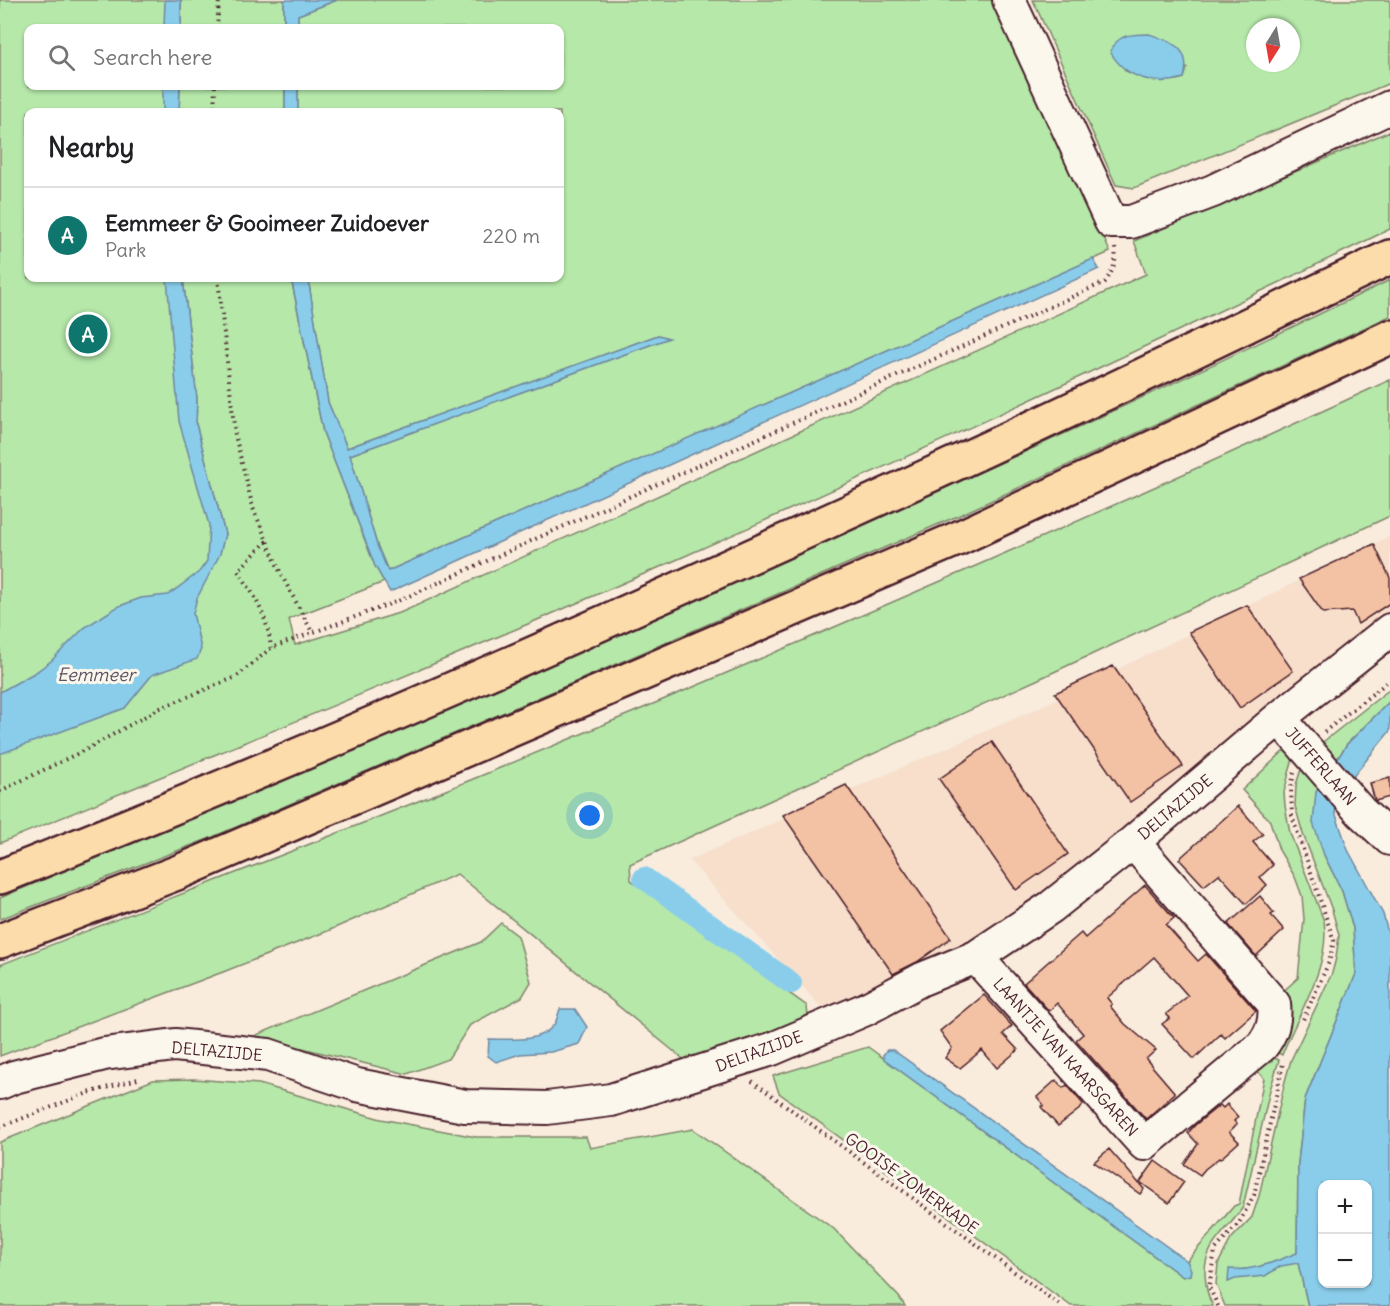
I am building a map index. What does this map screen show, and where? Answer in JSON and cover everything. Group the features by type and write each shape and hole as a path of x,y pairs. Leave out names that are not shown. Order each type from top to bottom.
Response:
{"highway":[{"path":"0,877 176,808 509,663 943,469 1390,257"},
{"path":"0,941 179,872 959,538 1390,337"}],"street":[{"path":"1010,0 1111,222 1131,222 1214,191 1390,107"},
{"name":"DELTAZIJDE","path":"7,1080 104,1054 175,1045 268,1055 357,1085 465,1106 547,1108 611,1100 772,1049 866,1009 922,979 976,957 1051,907 1390,630"},
{"name":"JUFFERLAAN","path":"1280,718 1361,812 1390,839"},
{"name":"LAANTJE VAN KAARSGAREN","path":"976,957 1144,1144 1262,1046 1270,1035 1275,1012 1274,1004 1133,842"}],"path":[{"path":"217,24 219,0"},
{"path":"214,108 215,90"},
{"path":"0,791 89,748 158,709 236,677 271,648 398,601 1105,282 1113,270 1116,256 1111,222"},
{"path":"218,282 235,435 253,508 281,574 312,632"},
{"path":"267,541 238,572 251,590 269,629 271,648"},
{"path":"1311,755 1390,680"},
{"path":"0,1127 88,1092 146,1076"},
{"name":"GOOISE ZOMERKADE","path":"749,1079 1061,1306"}],"shaded area":[{"path":"1390,536 1390,617 1362,632 1196,771 1023,910 828,1015 689,860 1025,714"}],"green space":[{"path":"0,0 174,0 173,24 24,24 24,90 171,90 170,108 24,108 24,282 170,282 180,391 220,552 225,534 196,424 197,399 183,282 292,282 323,432 375,566 384,582 289,619 295,645 402,612 1146,274 1134,241 1390,131 1390,229 1034,398 676,560 424,668 0,843"},
{"path":"181,0 284,0 284,24 181,24"},
{"path":"337,0 999,0 1110,252 388,571 377,545 350,455 668,338 658,335 347,448 328,402 309,282 564,282 564,108 298,108 298,90 564,90 564,24 298,24 298,15"},
{"path":"1033,0 1390,0 1390,83 1134,188 1116,185","holes":["1187,68 1184,78 1161,81 1146,79 1124,70"]},
{"path":"180,90 285,90 285,108 179,108"},
{"path":"1390,280 1390,316 962,514 208,839 0,919 0,898 525,674 873,521 1219,362"},
{"path":"1390,380 1390,516 1041,678 630,864 631,880 807,1006 808,1017 688,1063 457,874 330,930 0,1056 0,965 414,803 704,683 1048,534"},
{"path":"1390,689 1390,701 1347,744 1334,764 1319,745"},
{"path":"1288,747 1294,754 1284,792 1290,833 1324,921 1325,938 1323,955 1312,989 1282,1055 1268,1048 1278,996 1298,978 1304,919 1302,896 1295,877 1279,850 1270,821 1242,790"},
{"path":"1302,766 1322,782 1324,855 1342,891 1353,928 1356,974 1305,1099 1298,1163 1297,1259 1308,1306 1225,1306 1216,1284 1218,1264 1231,1239 1252,1217 1291,1060 1332,973 1336,958 1339,935 1295,806 1296,785"},
{"path":"501,923 518,936 531,982 522,997 470,1025 448,1059 407,1074 254,1036 481,942"},
{"path":"868,1047 1183,1277 1190,1275 1187,1261 1234,1206 1239,1204 1264,1078 1250,1064 1263,1053 1279,1060 1243,1207 1208,1254 1206,1287 1213,1306 1071,1306 779,1093 773,1076"},
{"path":"194,1079 259,1084 381,1119 476,1137 586,1137 590,1148 693,1129 834,1229 905,1306 0,1306 0,1142 153,1080"}],"water":[{"path":"165,0 181,0 181,24 164,24"},
{"path":"284,0 337,0 298,15 298,24 284,24"},
{"path":"1149,34 1165,40 1183,53 1186,68 1184,78 1173,81 1152,81 1142,78 1124,68 1110,51 1121,38"},
{"path":"163,90 180,90 179,108 163,108"},
{"path":"285,90 298,90 298,108 285,108"},
{"path":"1093,259 1099,269 390,592 375,566 323,432 292,282 309,282 328,402 347,448 658,335 669,338 350,455 377,545 388,571"},
{"name":"Eemmeer","path":"167,282 183,282 197,399 196,424 225,534 220,554 197,598 193,613 201,649 197,659 152,675 125,708 0,754 0,692 36,672 51,661 84,628 117,607 141,598 168,595 199,572 207,561 209,525 179,421"},
{"path":"1390,701 1390,731 1355,774 1335,812 1348,850 1383,914 1390,940 1390,1306 1308,1306 1298,1263 1281,1266 1265,1276 1235,1279 1228,1282 1229,1269 1256,1267 1297,1253 1298,1163 1305,1099 1356,974 1353,928 1342,891 1324,855 1313,823 1316,792 1347,744"},
{"path":"560,1009 575,1009 587,1027 579,1044 551,1052 520,1054 496,1062 488,1056 489,1039 523,1039 540,1035 554,1024"},
{"path":"887,1050 893,1050 1187,1261 1191,1270 1190,1275 1183,1277 884,1059 883,1055"}],"building":[{"path":"1374,544 1390,578 1390,603 1358,624 1352,611 1323,613 1299,579"},
{"path":"1247,605 1293,671 1240,708 1189,632"},
{"path":"1113,666 1183,766 1130,802 1055,693"},
{"path":"992,742 1068,854 1016,890 939,779"},
{"path":"1390,778 1390,797 1375,801 1370,783"},
{"path":"846,785 951,938 917,962 893,974 783,815"},
{"path":"1238,806 1263,834 1253,842 1273,865 1260,877 1267,885 1246,904 1219,874 1204,886 1179,859"},
{"path":"1145,885 1174,918 1166,925 1198,961 1206,954 1256,1011 1225,1038 1221,1034 1194,1059 1162,1024 1170,1018 1166,1014 1188,996 1154,957 1107,998 1112,1004 1110,1006 1125,1024 1156,1050 1146,1059 1175,1093 1146,1119 1076,1040 1083,1034 1057,1003 1049,1011 1024,983 1081,933 1085,938"},
{"path":"1260,896 1274,913 1271,915 1284,930 1256,956 1228,924"},
{"path":"984,995 1012,1026 1003,1034 1018,1050 997,1068 982,1050 960,1068 945,1058 952,1048 940,1031"},
{"path":"1056,1080 1063,1088 1067,1085 1083,1104 1058,1126 1041,1107 1044,1105 1037,1097"},
{"path":"1227,1104 1238,1117 1234,1121 1237,1124 1229,1132 1239,1142 1200,1175 1184,1164 1198,1144 1188,1133 1220,1105 1223,1108"},
{"path":"1109,1149 1144,1189 1140,1194 1094,1162"},
{"path":"1155,1161 1184,1182 1169,1203 1140,1182"}],"waterway":[{"path":"644,878 791,983"}],"place":[{"name":"Eemmeer & Gooimeer Zuidoever","path":"88,334"}]}
